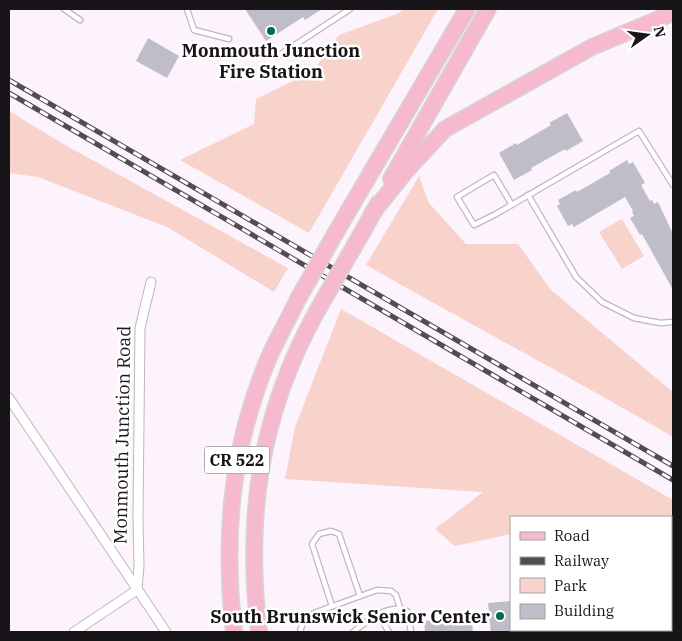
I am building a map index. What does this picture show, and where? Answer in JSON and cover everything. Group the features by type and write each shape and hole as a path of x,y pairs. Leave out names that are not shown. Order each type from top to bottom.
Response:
{"main road":[{"name":"CR 522","path":"234,632 229,569 229,526 233,486 241,442 270,356 298,299 467,9"},
{"name":"CR 522","path":"259,632 254,566 254,530 257,493 264,451 275,406 291,364 317,311 488,9"},
{"path":"373,212 406,171 445,129 592,47 673,13"}],"street":[{"name":"Monmouth Junction Road","path":"137,590 139,566 140,328 150,282"},
{"path":"9,398 166,632"},
{"path":"74,632 137,590"}],"lane":[{"path":"64,9 80,20"},
{"path":"187,9 194,30 229,39"},
{"path":"278,56 350,9"},
{"path":"512,205 494,175 457,198 474,225 512,205 640,131 673,185"},
{"path":"528,195 576,277 602,302 634,318 673,322"},
{"path":"332,606 312,544 319,534 330,531 339,534 360,596"},
{"path":"300,632 303,622 308,617 377,590 391,591 396,595 400,608"},
{"path":"353,632 378,614 400,608 407,611 411,632"},
{"path":"378,614 389,632"}],"green space":[{"path":"403,9 438,9 309,233 180,160 254,124 256,99 313,71 339,35 399,13"},
{"path":"9,111 65,145 288,268 274,292 167,227 38,177 9,173"},
{"path":"419,176 429,203 466,244 518,244 551,290 673,392 673,437 366,265"},
{"path":"622,219 644,256 622,269 599,232"},
{"path":"341,309 673,500 673,632 667,631 672,631 672,516 510,516 510,534 455,546 435,529 483,492 285,479 295,427"}],"building":[{"name":"Monmouth Junction Fire Station","path":"245,9 322,9 305,20 303,17 266,41"},
{"path":"148,38 179,56 167,78 136,61"},
{"path":"567,113 583,141 531,168 532,170 514,180 499,153 551,125 549,123"},
{"path":"627,160 629,164 633,162 645,183 641,185 650,201 652,200 654,204 658,202 673,234 673,290 642,234 640,235 630,218 634,216 633,211 625,197 574,227 572,224 568,226 557,206 560,204 558,200 576,190 577,192 610,173 609,171"},
{"name":"South Brunswick Senior Center","path":"510,601 511,632 491,632 488,603"},
{"name":"South Brunswick Senior Center","path":"471,616 473,632 425,632 424,621"}],"railway":[{"path":"9,80 673,466"},
{"path":"9,93 673,480"}],"place":[{"name":"Monmouth Junction Fire Station","path":"271,31"},
{"name":"South Brunswick Senior Center","path":"500,616"}]}
